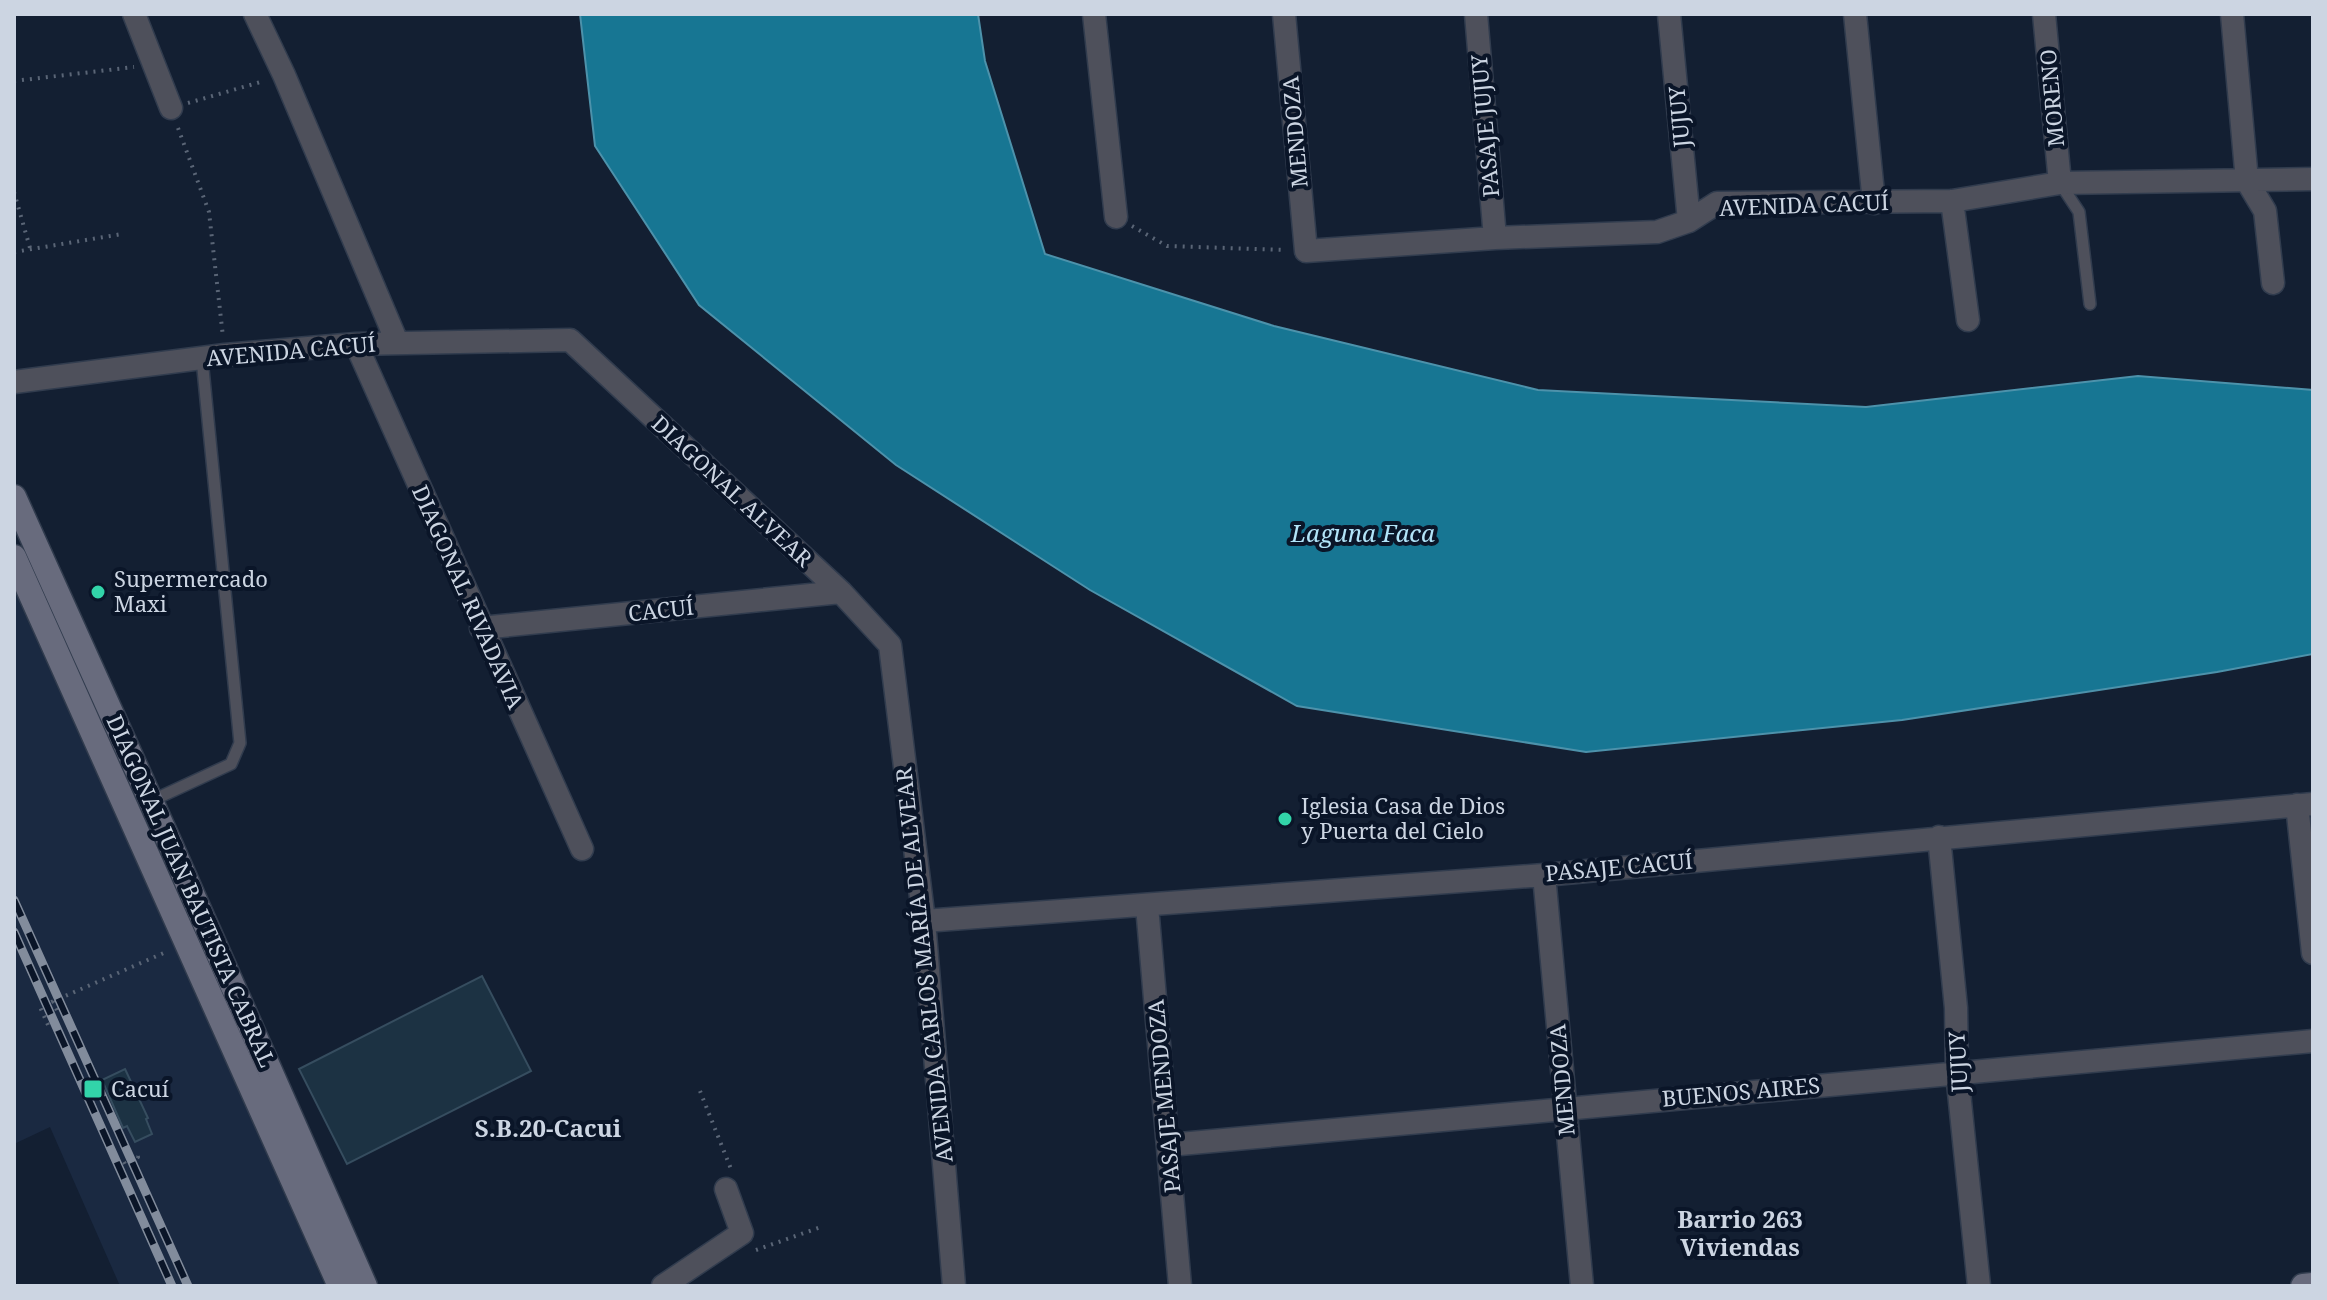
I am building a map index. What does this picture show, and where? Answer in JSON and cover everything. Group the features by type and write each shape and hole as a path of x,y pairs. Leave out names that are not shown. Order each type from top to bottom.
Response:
{"main road":[{"name":"DIAGONAL JUAN BAUTISTA CABRAL","path":"14,497 164,830 279,1119 340,1286"},
{"name":"DIAGONAL JUAN BAUTISTA CABRAL","path":"14,557 187,943 365,1286"},
{"path":"140,839 164,830"},
{"path":"2303,1286 2313,1285"}],"street":[{"path":"134,14 171,108"},
{"path":"255,14 397,342"},
{"path":"1094,14 1116,217"},
{"name":"MENDOZA","path":"1284,14 1306,251"},
{"name":"PASAJE JUJUY","path":"1476,14 1495,238"},
{"name":"JUJUY","path":"1669,14 1689,221"},
{"path":"1855,14 1874,203"},
{"name":"MORENO","path":"2044,14 2060,183"},
{"path":"2232,14 2247,181 2265,211 2273,283"},
{"name":"AVENIDA CACUÍ","path":"1306,251 1495,238 1657,232 1689,221 1717,203 1952,201 2060,183 2313,179"},
{"path":"1952,201 1968,320"},
{"name":"AVENIDA CACUÍ","path":"14,382 225,355 356,344 570,340"},
{"name":"DIAGONAL ALVEAR","path":"570,340 841,592 890,645"},
{"name":"DIAGONAL RIVADAVIA","path":"356,344 582,849"},
{"name":"CACUÍ","path":"481,628 841,592"},
{"name":"AVENIDA CARLOS MARÍA DE ALVEAR","path":"890,645 924,921 954,1286"},
{"path":"2305,805 2313,953"},
{"name":"PASAJE CACUÍ","path":"924,921 1544,875 2305,805"},
{"name":"JUJUY","path":"1939,837 1956,1008 1957,1073 1979,1286"},
{"name":"MENDOZA","path":"1544,875 1582,1286"},
{"name":"PASAJE MENDOZA","path":"1147,906 1180,1286"},
{"name":"BUENOS AIRES","path":"1169,1145 2313,1041"},
{"path":"669,1285 742,1233 726,1189"}],"lane":[{"path":"2060,183 2079,212 2090,304"},
{"path":"151,801 231,764 240,743 202,359"}],"path":[{"path":"14,81 137,66"},
{"path":"225,355 209,212 171,108 284,75"},
{"path":"14,192 30,248"},
{"path":"1116,217 1167,246 1306,251"},
{"path":"14,252 122,234"},
{"path":"48,1025 40,1007 187,943"},
{"path":"53,1001 58,1013"},
{"path":"700,1091 734,1177 726,1189"},
{"path":"124,1162 138,1157 137,1154"},
{"path":"742,1233 751,1252 821,1227"}],"shaded area":[{"path":"14,581 325,1286 120,1286 50,1127 14,1144"}],"water":[{"name":"Laguna Faca","path":"580,14 978,14 985,61 1045,254 1274,326 1538,390 1866,407 2138,376 2313,390 2313,654 2217,672 1902,720 1586,752 1297,706 1090,590 896,465 699,305 595,146"}],"building":[{"path":"482,976 531,1071 347,1164 299,1069"},
{"path":"125,1069 148,1118 152,1134 135,1142 127,1126 123,1128 102,1080"}],"railway":[{"path":"14,900 188,1286"},
{"path":"14,932 172,1286"}],"place":[{"name":"Supermercado Maxi","path":"98,592"},
{"name":"Iglesia Casa de Dios y Puerta del Cielo","path":"1285,819"},
{"name":"Cacuí","path":"93,1089"}],"district":[{"name":"S.B.20-Cacui","path":"548,1129"},
{"name":"Barrio 263 Viviendas","path":"1740,1234"}]}
